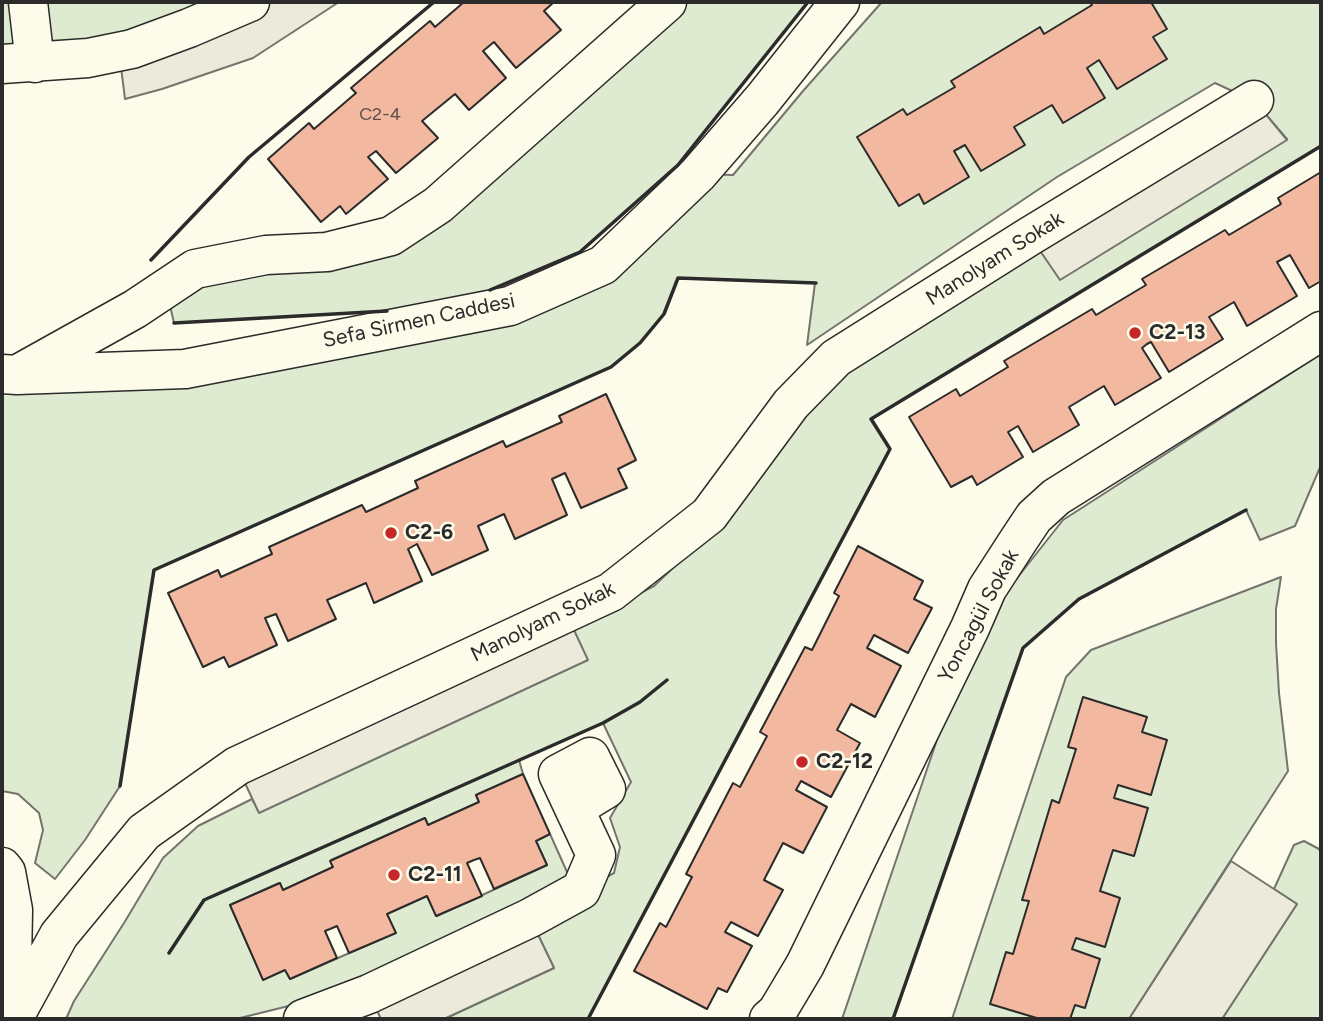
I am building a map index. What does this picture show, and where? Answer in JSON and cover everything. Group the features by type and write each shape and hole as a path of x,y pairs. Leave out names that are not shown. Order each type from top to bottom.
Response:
{"street":[{"path":"39,6 18,63 88,58 132,49 250,2"},
{"path":"9,374 135,309 195,268 265,255 327,252 391,236 438,205 667,2"},
{"name":"Sefa Sirmen Caddesi","path":"9,374 185,369 510,306 603,265 698,174 763,99 840,2"},
{"name":"Manolyam Sokak","path":"12,1019 59,935 144,832 237,766 611,592 709,515 791,404 836,358 1254,100"},
{"name":"Yoncagül Sokak","path":"769,1019 777,1012 805,965 988,589 1034,517 1056,497 1321,331"},
{"path":"303,1019 381,988 530,918 581,890 596,855 575,808"},
{"path":"3,867 13,910 12,1019"}],"green space":[{"path":"2,2 250,2 2,64"},
{"path":"667,2 808,2 678,165 580,252 496,289 388,311 174,323 166,288 391,236"},
{"path":"882,2 1321,2 1321,146 872,419 890,449 588,1019 444,1019 554,968 530,918 614,873 620,847 610,818 631,782 603,723 519,760 523,774 476,795 479,802 428,825 425,818 331,860 333,867 283,890 279,883 230,905 263,979 285,970 290,979 395,933 387,914 427,896 437,916 547,865 536,841 550,834 572,883 337,994 236,1019 66,1019 74,1001 163,858 198,826 252,799 259,812 587,660 566,613 623,602 654,586 721,522 798,415 846,370 1038,248 1061,279 1287,139 1254,101 1215,83 1057,177 807,345 815,283 678,278 664,314 640,343 611,367 154,570 120,786 85,840 55,879 35,863 43,830 39,813 18,794 2,791 2,374 185,369 603,265 698,174 733,175"},
{"path":"1321,354 1321,465 1295,526 1260,540 1246,510 1079,599 1023,648 893,1019 842,1019 956,684 1010,587 1063,520"},
{"path":"1281,577 1276,609 1276,643 1288,771 1129,1019 952,1019 1066,677 1091,650"},
{"path":"1304,841 1319,849 1321,853 1321,1019 1222,1019 1297,904 1274,889 1294,845"}],"shaded area":[{"path":"250,2 339,2 253,58 125,99 119,51"},
{"path":"1254,100 1287,140 1060,280 1030,236"},
{"path":"566,613 588,660 259,813 237,766"},
{"path":"1231,861 1297,904 1222,1019 1129,1019"},
{"path":"530,918 554,968 444,1019 381,1019 369,994"}],"building":[{"name":"C2-4","path":"464,2 554,2 544,11 561,30 516,68 494,42 483,51 506,78 469,110 455,94 422,121 438,138 396,173 376,151 368,157 388,179 346,214 340,206 321,222 268,159 309,123 314,129 356,93 351,88 430,21 435,27"},
{"path":"1090,2 1151,2 1167,29 1153,37 1167,59 1117,89 1099,60 1087,68 1105,98 1063,123 1052,105 1014,127 1025,145 981,171 965,145 954,151 969,177 924,204 919,194 899,206 857,137 903,109 907,115 955,87 951,81 1040,27 1044,34 1092,5"},
{"name":"C2-13","path":"1321,172 1321,281 1309,288 1290,255 1277,262 1297,296 1247,326 1234,302 1209,317 1223,339 1169,372 1151,342 1147,344 1142,348 1161,378 1115,405 1104,386 1069,407 1079,425 1033,452 1018,426 1008,432 1023,457 977,485 972,476 951,487 909,417 956,389 960,396 1008,367 1004,361 1092,309 1096,315 1146,285 1142,279 1225,230 1229,235 1281,204 1278,198"},
{"name":"C2-6","path":"606,394 636,460 618,469 627,488 581,508 565,473 552,479 567,515 515,539 504,514 478,526 488,550 432,575 417,544 408,549 422,581 374,603 366,583 327,600 336,619 288,641 276,614 265,618 277,645 229,667 224,657 203,667 168,593 218,570 221,577 272,554 269,547 362,505 366,512 418,488 415,481 503,441 506,447 562,422 559,416"},
{"name":"C2-12","path":"858,546 923,581 914,599 932,608 908,653 874,635 867,648 901,666 875,717 851,704 837,730 860,743 831,797 801,781 796,790 827,807 803,853 783,843 764,880 783,890 758,936 731,922 725,932 752,946 727,992 718,988 707,1009 634,971 660,923 666,927 692,877 686,874 733,783 740,787 767,736 760,732 805,647 812,650 839,596 834,593"},
{"path":"1083,697 1147,717 1142,732 1167,740 1151,795 1118,785 1114,798 1148,808 1134,856 1113,850 1100,891 1120,898 1105,947 1076,938 1072,949 1100,959 1085,1008 1075,1005 1070,1019 1040,1019 990,1004 1006,952 1013,954 1029,901 1022,900 1052,800 1059,803 1076,749 1068,747"},
{"name":"C2-11","path":"523,774 550,834 536,841 547,865 494,889 480,858 474,860 467,863 482,896 436,916 427,896 387,914 396,933 349,953 337,926 325,931 337,958 290,979 285,970 263,980 230,905 280,883 283,890 333,867 330,861 425,818 428,825 479,802 476,795"}],"wall":[{"path":"151,260 249,157 434,2"},
{"path":"490,290 580,252 678,165 808,2"},
{"path":"588,1019 890,449 871,419 1321,146"},
{"path":"120,786 154,570 611,367 640,343 664,314 678,278 816,283"},
{"path":"174,323 387,311"},
{"path":"893,1019 1023,648 1079,599 1246,510"},
{"path":"169,953 204,900 603,723 640,702 667,680"}],"place":[{"name":"C2-13","path":"1135,333"},
{"name":"C2-6","path":"391,533"},
{"name":"C2-12","path":"802,762"},
{"name":"C2-11","path":"394,875"}]}
